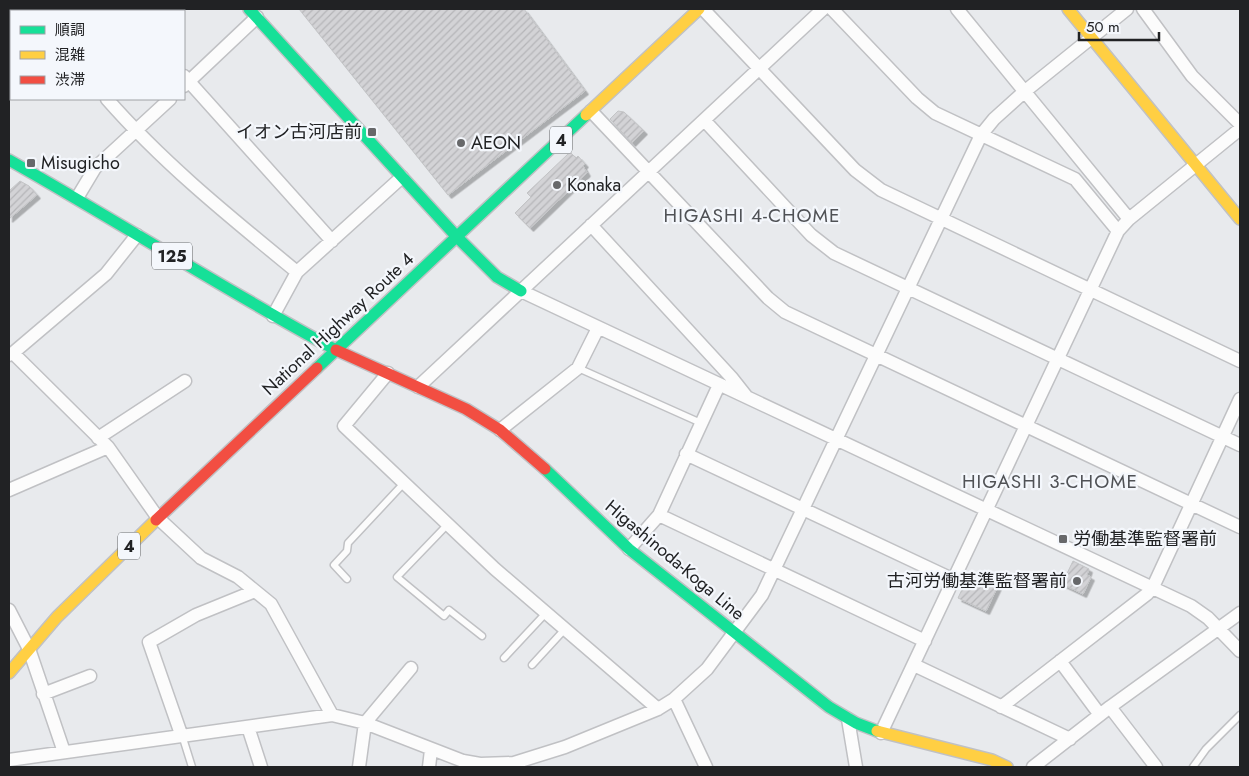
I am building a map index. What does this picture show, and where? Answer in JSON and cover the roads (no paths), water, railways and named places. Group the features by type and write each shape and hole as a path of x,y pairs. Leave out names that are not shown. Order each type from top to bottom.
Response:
{"main road":[{"name":"National Highway Route 4","path":"9,673 57,617 158,518 701,9"},
{"path":"1068,9 1240,219"},
{"path":"253,13 457,237 498,277 521,291"},
{"name":"125","path":"9,160 77,198 273,316 336,350"},
{"name":"Higashinoda-Koga Line","path":"336,350 466,409 500,430 522,447 629,549 829,707 848,719 881,733 992,760 1007,767"}],"street":[{"path":"701,9 760,68 855,170 881,190 1240,361"},
{"path":"418,387 823,9"},
{"path":"832,9 917,98 935,113 1075,179 1118,232"},
{"path":"957,9 1129,219"},
{"path":"9,760 181,734 332,715 365,724 431,750 480,764 507,765 560,748 658,709 674,698 707,669 762,595 981,135 994,119 1024,92 1127,9"},
{"path":"1143,9 1192,76 1240,124"},
{"path":"253,13 185,81 332,241"},
{"path":"108,100 134,130 211,203 297,272"},
{"path":"77,198 95,168 134,130 169,100"},
{"path":"591,111 777,306 876,356 1240,527"},
{"path":"704,120 822,245 834,254 1240,445"},
{"path":"881,733 1118,232 1129,219 1240,129"},
{"path":"273,316 297,272 402,177"},
{"path":"591,225 731,377 748,398"},
{"path":"137,235 106,274 11,354 108,447 158,518 201,558 238,577 271,604 332,715"},
{"path":"521,291 1192,606 1240,651"},
{"path":"500,430 578,368 598,328"},
{"path":"388,373 344,426 545,614 658,709"},
{"path":"98,438 184,381"},
{"path":"629,549 659,515 719,385"},
{"path":"1001,707 1147,594 1153,587 1240,398"},
{"path":"9,490 108,447"},
{"path":"686,454 954,580"},
{"path":"659,515 925,641"},
{"path":"181,734 149,642 196,615 256,591"},
{"path":"9,610 29,649 64,752"},
{"path":"1034,767 1105,711 1240,613"},
{"path":"1060,661 1156,767"},
{"path":"914,665 1070,739"},
{"path":"359,767 365,724 411,668"},
{"path":"43,694 90,676"},
{"path":"674,698 706,767"},
{"path":"848,719 856,767"},
{"path":"248,727 261,767"},
{"path":"430,767 431,750"}],"lane":[{"path":"578,368 700,423"},
{"path":"347,579 334,565 347,551 348,543 404,483"},
{"path":"448,524 397,577 444,616 449,610 482,636"},
{"path":"504,658 545,614"},
{"path":"532,665 565,629"},
{"path":"1193,767 1206,749 1240,715"},
{"path":"181,734 192,767"}],"place":[{"name":"イオン古河店前","path":"372,132"},
{"name":"AEON","path":"461,143"},
{"name":"Misugicho","path":"31,163"},
{"name":"Konaka","path":"557,185"},
{"name":"労働基準監督署前","path":"1063,539"},
{"name":"古河労働基準監督署前","path":"1077,581"}],"district":[{"name":"HIGASHI 4-CHOME","path":"752,215"},
{"name":"HIGASHI 3-CHOME","path":"1050,481"}]}
